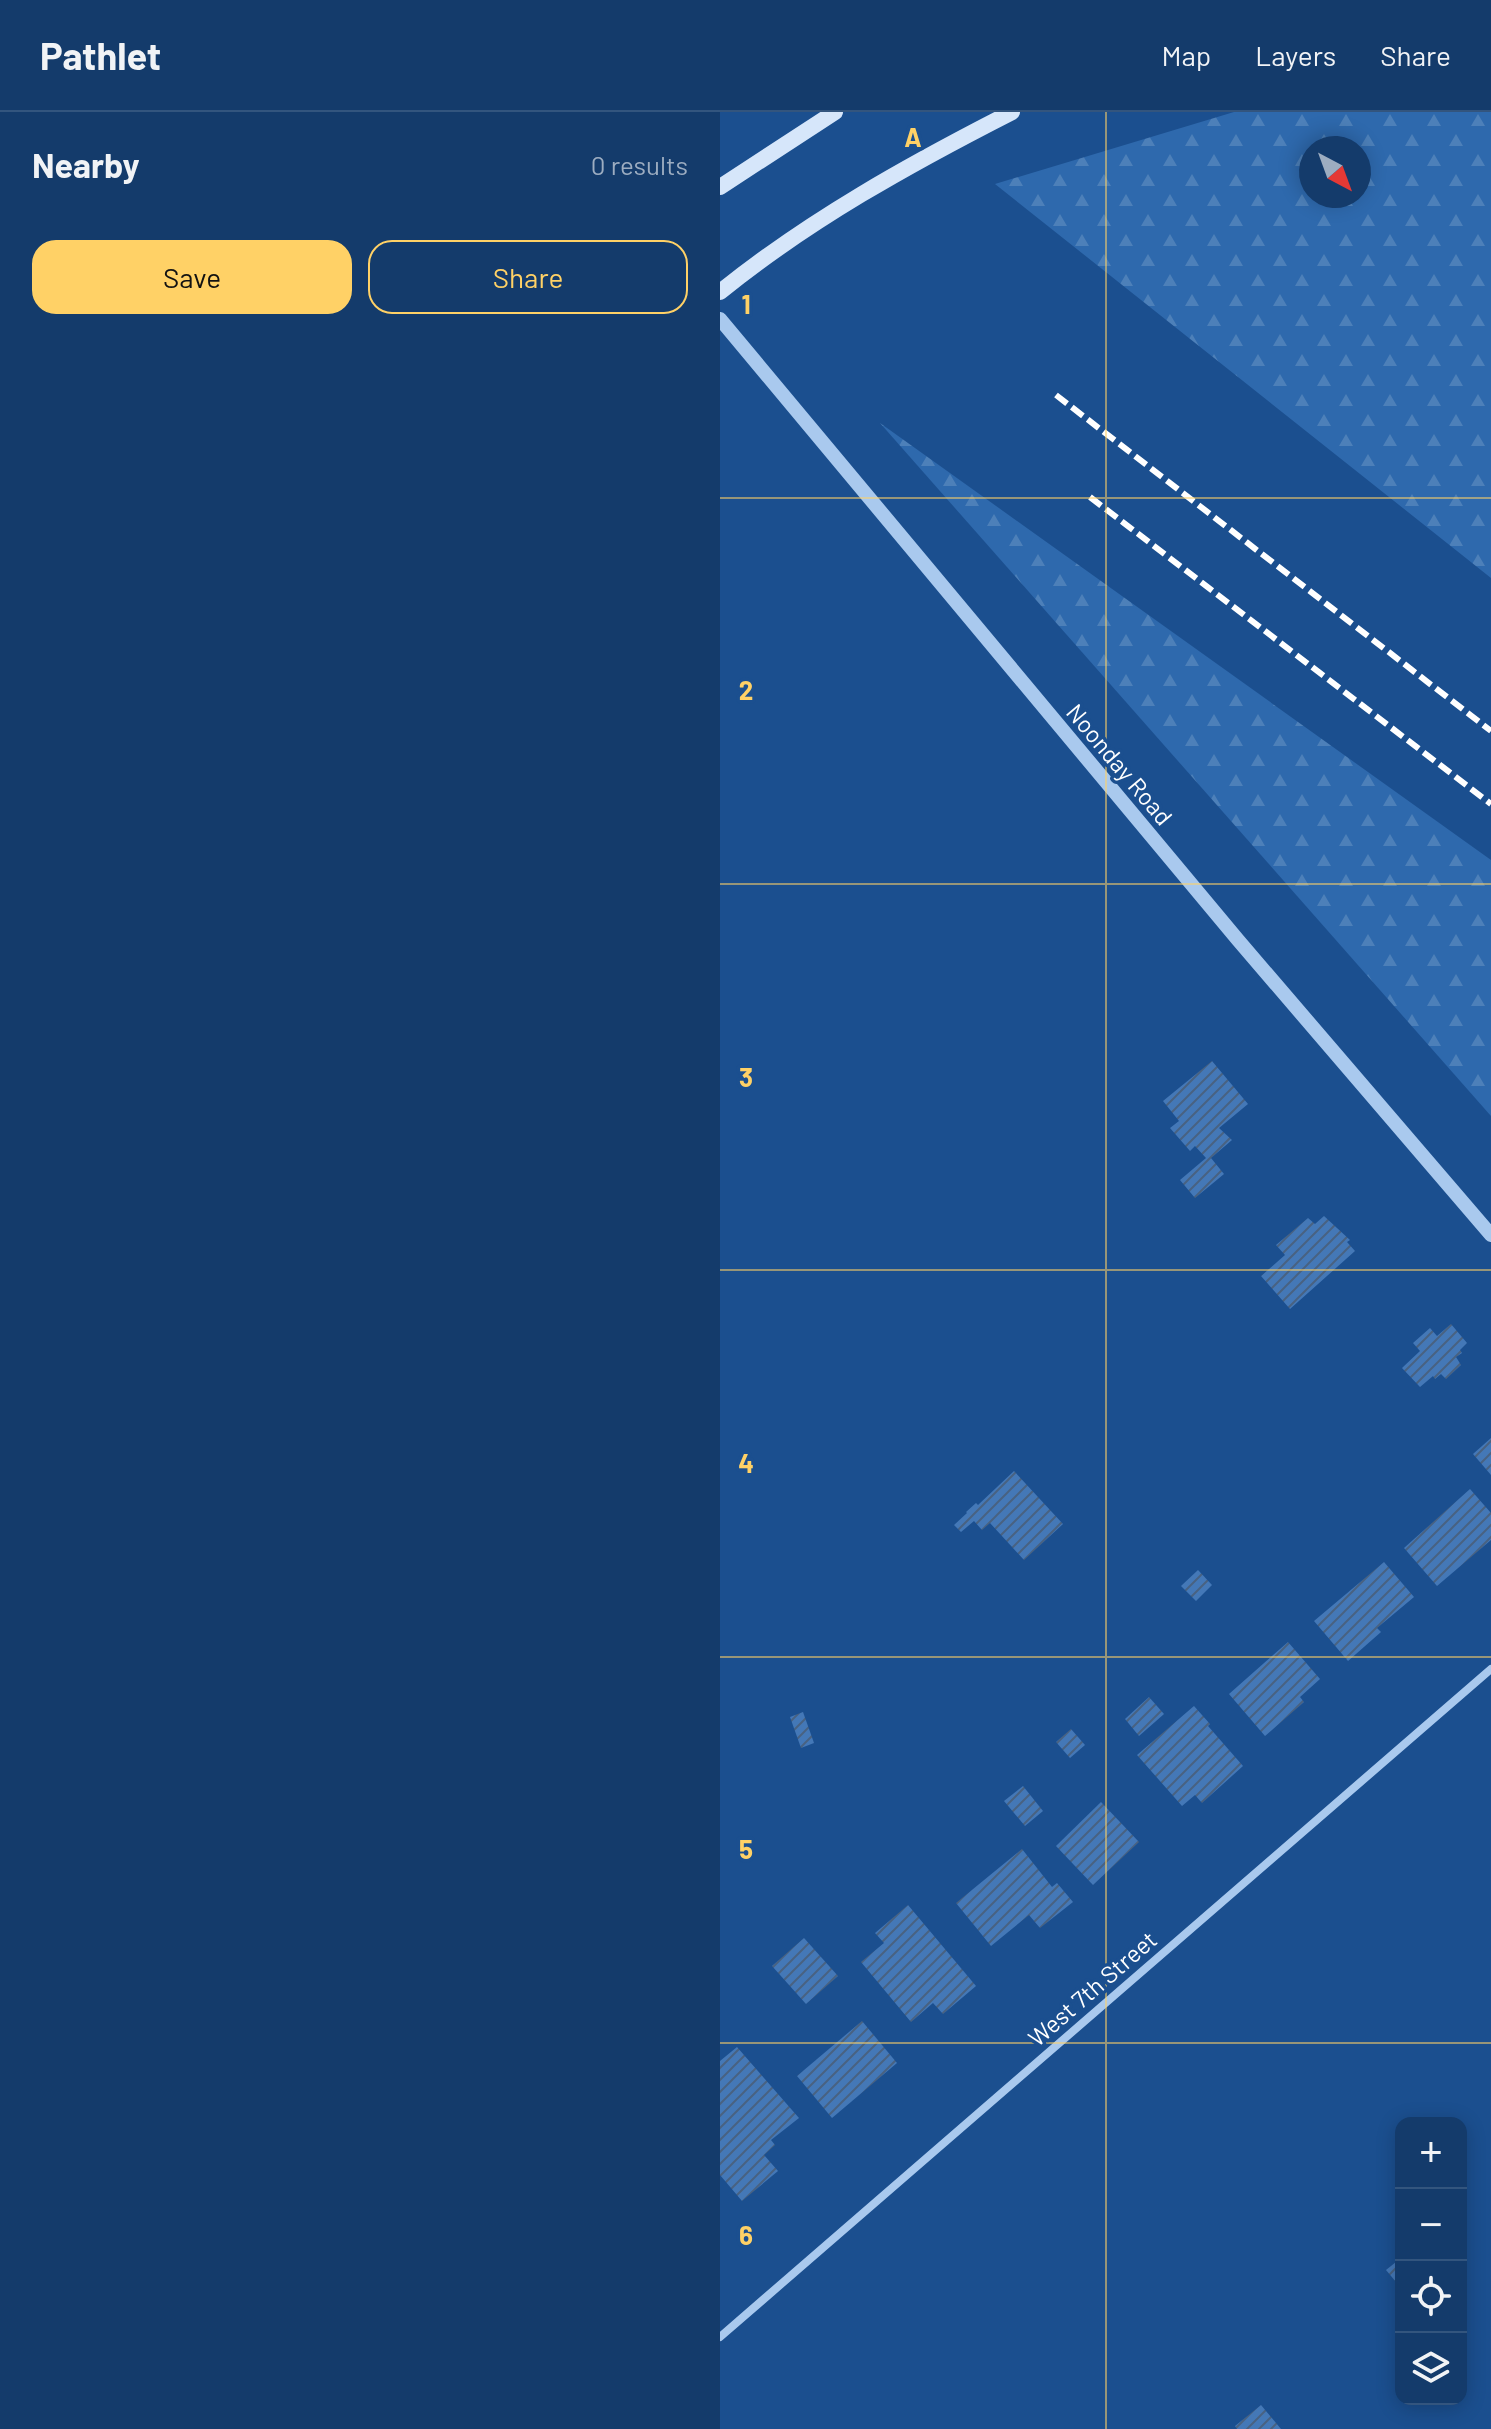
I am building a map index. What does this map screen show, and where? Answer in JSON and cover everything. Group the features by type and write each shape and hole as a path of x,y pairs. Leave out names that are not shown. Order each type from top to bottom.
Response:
{"main road":[{"path":"720,187 835,112"},
{"path":"720,292 798,234 912,166 1012,112"}],"street":[{"name":"Noonday Road","path":"720,319 1238,940 1491,1235"},
{"name":"West 7th Street","path":"720,2337 1491,1669"}],"green space":[{"path":"1234,112 1491,112 1491,578 995,184"},
{"path":"880,423 1491,860 1491,1116"}],"building":[{"path":"1212,1061 1248,1104 1219,1128 1232,1140 1211,1158 1224,1174 1195,1198 1180,1180 1206,1158 1195,1146 1190,1151 1170,1128 1179,1121 1163,1101"},
{"path":"1324,1216 1350,1240 1347,1242 1355,1251 1290,1309 1261,1276 1285,1255 1276,1245 1308,1218 1315,1224"},
{"path":"1451,1324 1467,1343 1456,1357 1461,1365 1446,1379 1441,1374 1435,1379 1433,1376 1420,1387 1402,1368 1420,1351 1413,1343 1430,1328 1437,1336"},
{"path":"1491,1438 1491,1475 1473,1454"},
{"path":"1014,1471 1063,1524 1024,1560 990,1523 982,1530 974,1521 961,1532 954,1525"},
{"path":"1470,1489 1491,1513 1491,1540 1437,1586 1404,1548"},
{"path":"1384,1562 1414,1597 1377,1628 1381,1632 1348,1661 1314,1621"},
{"path":"1198,1570 1212,1585 1196,1601 1181,1586"},
{"path":"1288,1642 1320,1679 1300,1697 1304,1702 1265,1736 1229,1694"},
{"path":"1149,1697 1164,1714 1139,1736 1125,1719"},
{"path":"1194,1706 1243,1766 1202,1803 1195,1795 1182,1806 1137,1755"},
{"path":"803,1712 814,1743 801,1748 790,1717"},
{"path":"1071,1729 1085,1745 1070,1758 1056,1742"},
{"path":"1023,1786 1043,1811 1025,1826 1004,1801"},
{"path":"1101,1802 1139,1842 1093,1885 1056,1846"},
{"path":"1022,1849 1052,1887 1057,1883 1073,1902 1040,1928 1029,1915 991,1946 956,1903"},
{"path":"908,1905 976,1986 943,2014 933,2003 911,2022 861,1962 884,1943 875,1933"},
{"path":"804,1938 838,1976 806,2004 772,1966"},
{"path":"862,2021 897,2063 832,2118 797,2076"},
{"path":"737,2047 799,2118 771,2140 775,2145 764,2155 778,2171 742,2201 720,2175 720,2061"},
{"path":"1395,2263 1395,2281 1386,2270"},
{"path":"1261,2405 1281,2429 1237,2429 1235,2426"}],"railway":[{"path":"1056,395 1491,731"},
{"path":"1090,497 1491,804"}]}
